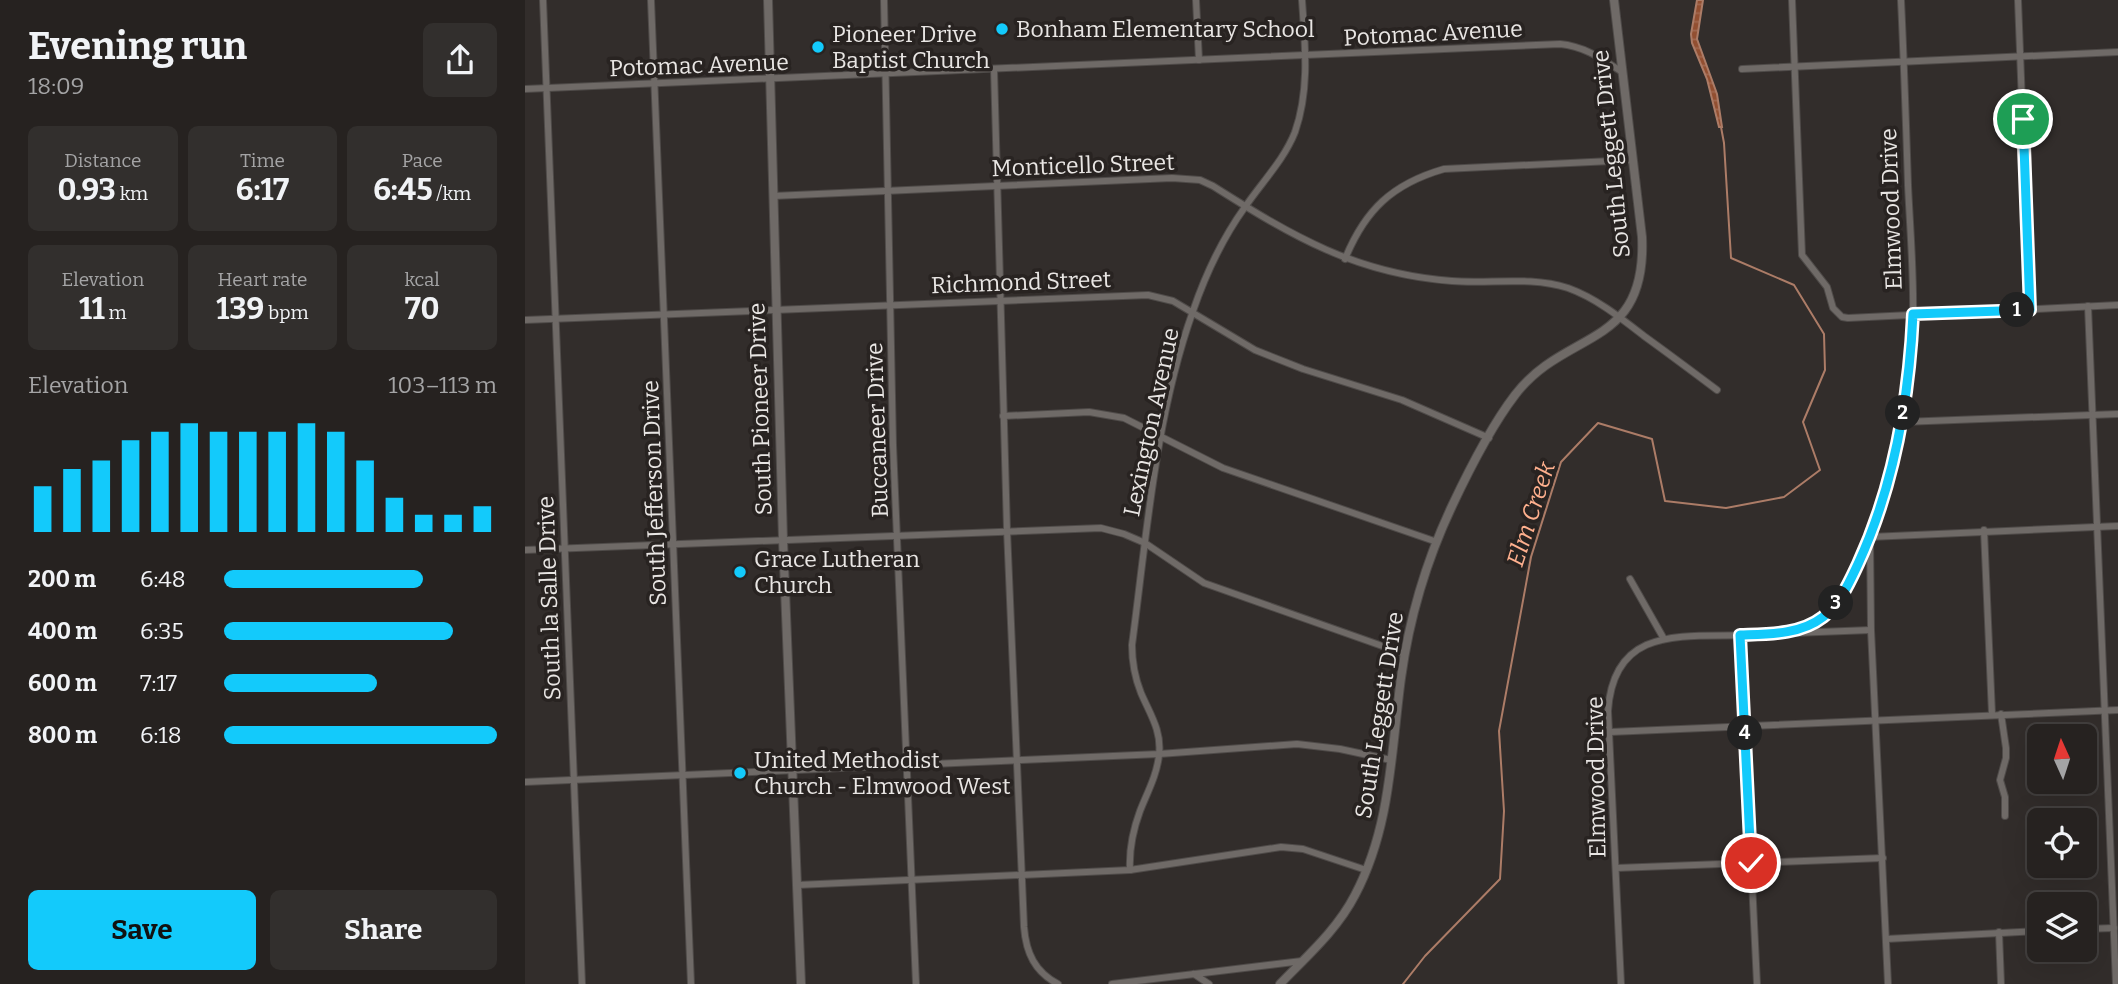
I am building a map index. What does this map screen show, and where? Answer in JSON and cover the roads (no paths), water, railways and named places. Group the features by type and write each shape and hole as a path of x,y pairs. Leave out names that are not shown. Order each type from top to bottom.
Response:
{"street":[{"name":"South la Salle Drive","path":"543,0 582,984"},
{"name":"South Jefferson Drive","path":"650,0 691,984"},
{"name":"South Pioneer Drive","path":"768,0 783,540 801,984"},
{"name":"Buccaneer Drive","path":"884,0 897,535 915,984"},
{"path":"1196,0 1199,60"},
{"name":"Lexington Avenue","path":"1130,870 1129,857 1138,816 1154,778 1159,754 1157,727 1142,694 1132,657 1132,645 1161,436 1177,362 1207,271 1223,240 1282,158 1295,132 1303,100 1305,56 1302,0"},
{"name":"South Leggett Drive","path":"1280,984 1339,920 1354,898 1366,870 1383,821 1405,654 1415,609 1452,506 1515,395 1531,378 1565,352 1595,338 1612,326 1633,296 1641,276 1642,237 1614,0"},
{"path":"1792,0 1803,255 1827,287 1833,308 1838,314 1848,318 2118,305"},
{"name":"Elmwood Drive","path":"1621,984 1609,696 1611,684 1621,665 1634,651 1664,639 1782,633 1806,627 1821,619 1850,581 1870,537 1887,485 1908,385 1913,314 1901,0"},
{"path":"2018,0 2030,310"},
{"name":"Potomac Avenue","path":"525,89 1559,44 1575,45 1622,72"},
{"path":"1742,69 2118,52"},
{"path":"994,69 1007,530 1025,941 1028,953 1041,973 1058,984"},
{"path":"1345,259 1354,237 1375,209 1392,192 1425,175 1444,169 1632,160"},
{"name":"Monticello Street","path":"773,195 1199,180 1308,243 1345,259 1391,272 1452,281 1543,282 1586,296 1619,317 1717,390"},
{"name":"Richmond Street","path":"525,320 1148,295 1161,297 1255,350 1303,369 1412,403 1489,438"},
{"path":"2088,306 2116,984"},
{"path":"1003,416 1099,413 1124,418 1223,468 1437,542"},
{"path":"1902,422 2118,414"},
{"path":"1888,984 1871,630 1870,537 2118,526"},
{"path":"525,550 1101,528 1145,542 1204,583 1405,654"},
{"path":"1984,530 1992,714"},
{"path":"1630,579 1664,639"},
{"path":"1782,633 1871,630"},
{"path":"1740,635 1757,984"},
{"path":"1610,732 2118,710"},
{"path":"2001,714 2006,748 2000,780 2005,797 2005,816"},
{"path":"525,782 1159,754 1313,744 1391,760"},
{"path":"2110,818 2118,818"},
{"path":"797,885 1130,870 1281,847 1303,849 1366,870"},
{"path":"1616,868 1883,858"},
{"path":"2097,929 2114,928"},
{"path":"1886,939 2027,932"},
{"path":"1999,933 2001,984"},
{"path":"1112,984 1302,961"},
{"path":"1194,974 1209,984"}],"waterway":[{"name":"Elm Creek","path":"1403,984 1425,956 1500,879 1504,811 1499,731 1531,557 1561,462 1598,423 1652,439 1665,501 1726,508 1784,497 1820,470 1803,422 1825,370 1824,334 1794,285 1731,258 1721,127"}],"place":[{"name":"Bonham Elementary School","path":"1002,29"},
{"name":"Pioneer Drive Baptist Church","path":"818,47"},
{"name":"Grace Lutheran Church","path":"740,572"},
{"name":"United Methodist Church - Elmwood West","path":"740,773"}]}
